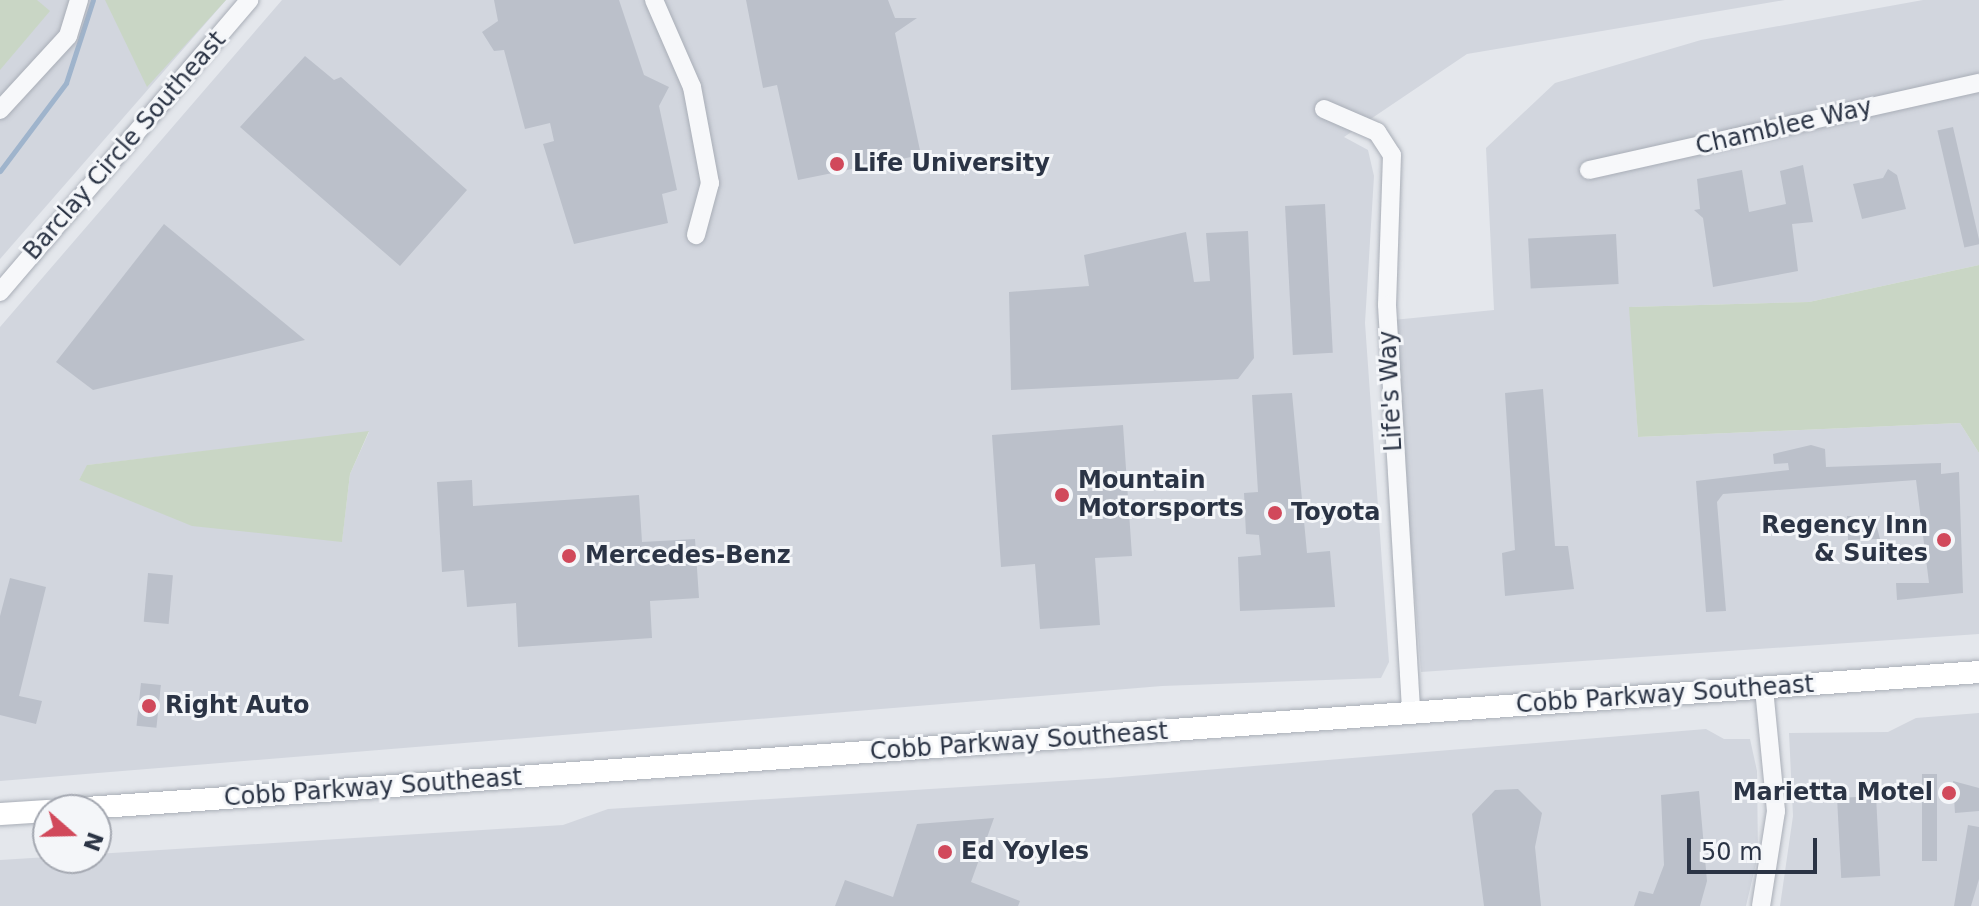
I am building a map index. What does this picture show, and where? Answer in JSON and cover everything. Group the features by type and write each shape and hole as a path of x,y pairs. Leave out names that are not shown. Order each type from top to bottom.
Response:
{"main road":[{"name":"Cobb Parkway Southeast","path":"112,806 1979,672"},
{"path":"0,814 32,812"}],"street":[{"path":"0,110 68,36 79,0"},
{"name":"Barclay Circle Southeast","path":"2,285 249,0"},
{"path":"654,0 692,87 710,183 696,235"},
{"name":"Chamblee Way","path":"1589,170 1979,83"},
{"name":"Life's Way","path":"1324,109 1372,128 1392,155 1388,332 1411,712"},
{"path":"1761,906 1776,811 1764,688"}],"shaded area":[{"path":"0,0 226,0 0,259"},
{"path":"282,0 1785,0 1467,54 1344,137 1368,150 1374,176 1365,323 1389,662 1381,678 1162,686 0,781 0,327","holes":["369,432 350,474 342,541 79,480 88,465"]},
{"path":"1923,0 1979,0 1979,265 1809,302 1630,307 1638,437 1960,423 1979,453 1979,634 1421,672 1393,320 1494,310 1486,148 1555,83 1701,40"},
{"path":"1979,713 1979,906 1780,906 1793,816 1789,733 1888,732 1916,718"},
{"path":"1706,729 1724,739 1750,739 1757,771 1758,855 1746,906 0,906 0,860 32,858 32,874 112,874 112,853 563,825 608,809 1108,778"}],"green space":[{"path":"0,0 37,0 50,11 0,70"},
{"path":"105,0 226,0 147,87"},
{"path":"1979,265 1979,453 1960,423 1638,437 1629,307 1809,302"},
{"path":"369,431 350,474 342,542 192,526 79,480 87,465"}],"building":[{"path":"494,0 619,0 644,75 669,87 659,106 677,190 662,194 668,223 574,244 543,144 554,141 550,123 525,129 504,50 494,51 482,32 498,21"},
{"path":"746,0 888,0 895,18 917,18 895,33 921,155 798,180 777,85 763,88"},
{"path":"305,56 334,80 341,77 467,190 400,266 240,127"},
{"path":"1953,127 1979,240 1979,244 1964,248 1937,131"},
{"path":"1803,165 1813,222 1792,224 1798,271 1713,287 1703,218 1694,210 1700,209 1697,179 1742,170 1749,212 1786,204 1780,171"},
{"path":"1888,169 1897,175 1906,209 1862,219 1853,184 1883,178"},
{"path":"1325,204 1333,353 1293,355 1285,206"},
{"path":"164,224 305,340 93,390 56,362"},
{"path":"1248,231 1254,358 1238,379 1011,390 1009,292 1089,286 1084,255 1186,232 1194,282 1210,281 1206,233"},
{"path":"1616,234 1619,284 1531,289 1528,239"},
{"path":"1543,389 1555,546 1568,546 1574,589 1505,596 1502,553 1515,550 1505,393"},
{"name":"Toyota","path":"1292,393 1307,553 1330,551 1335,607 1240,611 1238,557 1261,555 1259,535 1246,534 1244,493 1258,492 1252,395"},
{"name":"Mountain Motorsports","path":"1123,425 1132,556 1095,558 1100,625 1040,629 1035,564 1001,567 992,435"},
{"name":"Regency Inn & Suites","path":"1811,445 1825,449 1826,467 1941,463 1941,474 1959,472 1963,593 1897,600 1896,583 1929,583 1916,480 1723,494 1717,502 1726,611 1706,612 1696,481 1789,470 1788,463 1774,464 1773,454"},
{"name":"Mercedes-Benz","path":"472,480 473,506 639,495 642,542 695,539 699,598 650,601 652,638 518,647 516,603 467,607 464,570 442,572 437,482"},
{"name":"Regency Inn & Suites","path":"1847,516 1874,516 1880,539 1848,540"},
{"path":"148,573 173,575 169,624 144,622"},
{"path":"10,578 46,587 19,696 42,701 36,724 0,715 0,616"},
{"name":"Right Auto","path":"141,683 161,685 156,728 137,726"},
{"path":"1922,774 1937,774 1937,861 1922,861"},
{"path":"1953,781 1979,788 1979,811 1955,813"},
{"path":"1518,789 1542,813 1535,847 1541,906 1484,906 1472,814 1495,790"},
{"path":"1699,791 1707,881 1700,906 1634,906 1639,891 1653,894 1664,865 1661,795"},
{"path":"1876,796 1880,876 1841,878 1837,798"},
{"name":"Ed Yoyles","path":"994,818 971,882 1020,901 1018,906 835,906 845,880 893,897 917,824"},
{"path":"1968,825 1979,827 1979,879 1971,906 1954,906"}],"waterway":[{"path":"0,171 66,83 93,0"}],"place":[{"name":"Life University","path":"837,164"},
{"name":"Mountain Motorsports","path":"1062,495"},
{"name":"Toyota","path":"1275,513"},
{"name":"Regency Inn & Suites","path":"1944,540"},
{"name":"Mercedes-Benz","path":"569,556"},
{"name":"Right Auto","path":"149,706"},
{"name":"Marietta Motel","path":"1949,793"},
{"name":"Ed Yoyles","path":"945,852"}]}
